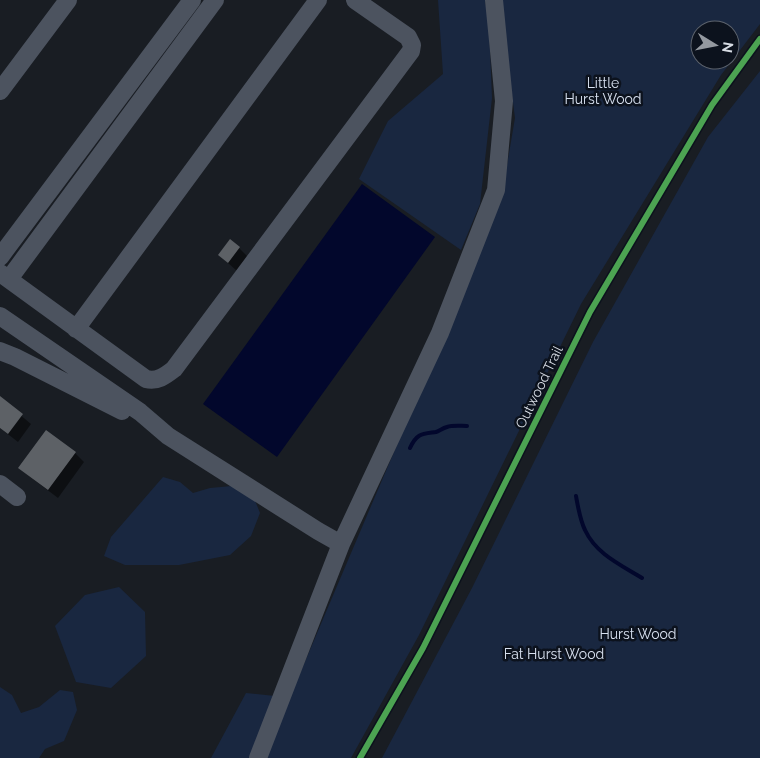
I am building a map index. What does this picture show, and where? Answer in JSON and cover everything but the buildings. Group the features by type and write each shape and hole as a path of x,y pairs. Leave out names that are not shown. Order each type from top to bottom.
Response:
{"lane":[{"path":"0,91 68,0"},
{"path":"0,257 192,0"},
{"path":"215,0 4,276 146,379 152,381 159,379 174,369 411,51 411,41 408,37 356,0"},
{"path":"76,329 318,0"},
{"path":"258,758 341,544 440,333 496,190 504,101 494,0"},
{"path":"0,316 140,412 168,436"},
{"path":"0,351 92,395 168,436 341,544"},
{"path":"0,484 17,497"}],"green space":[{"path":"438,0 485,0 489,26 492,98 480,204 461,250 359,179 388,121 443,74"},
{"name":"Little Hurst Wood","path":"500,0 760,0 760,24 740,50 740,20 690,20 690,70 725,70 581,304 419,635 351,758 264,758 501,200 515,118"},
{"name":"Hurst Wood","path":"760,71 760,758 382,758 472,588 593,342 708,137"},
{"path":"163,477 180,482 193,493 210,488 232,486 254,498 260,513 251,536 230,555 179,565 125,565 104,556 111,537"},
{"path":"119,587 145,612 146,656 111,688 76,682 55,626 85,595"},
{"path":"0,687 12,695 21,713 39,707 60,690 73,692 77,710 64,741 45,749 39,758 0,758"},
{"path":"246,693 275,696 250,758 211,758"}],"shaded area":[{"path":"362,184 435,237 277,457 203,404"}],"waterway":[{"path":"410,448 415,439 420,435 436,432 449,426 467,426"},
{"path":"576,496 583,526 596,546 610,558 642,578"}],"cycle path":[{"name":"Outwood Trail","path":"360,758 423,648 590,312 712,105 760,39"}],"park label":[{"name":"Fat Hurst Wood","path":"554,654"}]}
